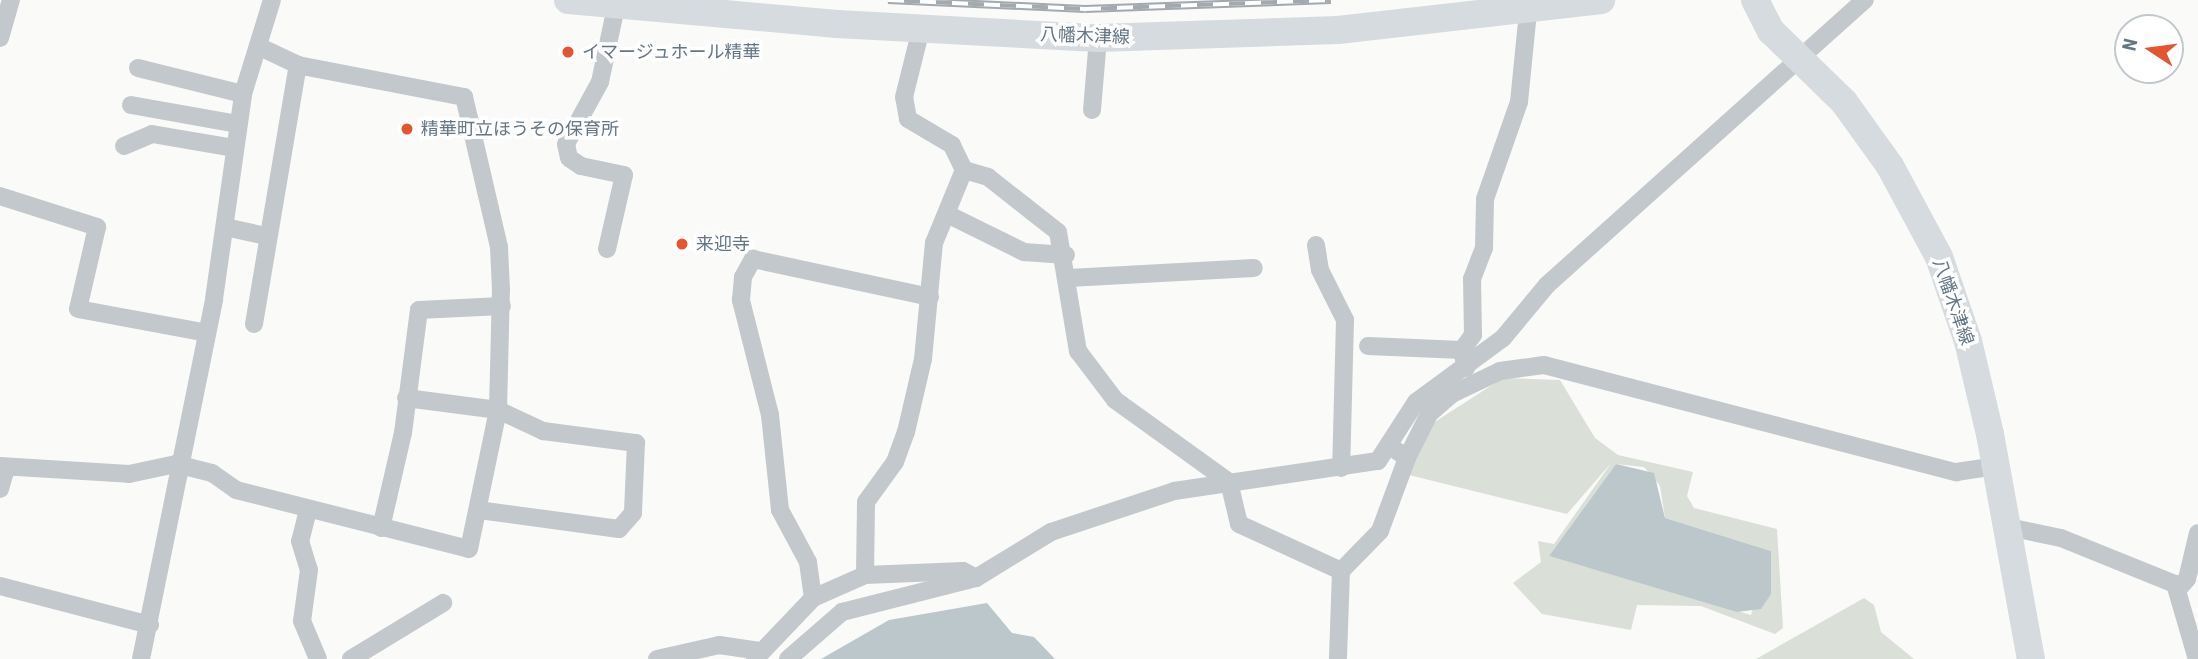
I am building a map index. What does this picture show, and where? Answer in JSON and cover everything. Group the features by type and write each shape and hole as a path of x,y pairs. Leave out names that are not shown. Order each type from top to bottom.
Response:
{"main road":[{"name":"八幡木津線","path":"568,0 616,7 921,29 1098,38 1232,37 1528,12 1601,0"},
{"name":"八幡木津線","path":"1755,0 1771,31 1844,102 1890,166 1939,257 1968,341 2008,527 2031,659"}],"street":[{"path":"0,38 11,0"},
{"path":"141,659 150,625 176,464 207,332 243,94 271,0"},
{"path":"788,659 842,612 976,578 1051,532 1174,491 1378,461 1416,402 1466,368 1652,188 1801,62 1864,0"},
{"path":"607,249 624,175 581,166 569,158 566,144 600,82 616,7"},
{"path":"1466,368 1462,350 1473,335 1472,279 1484,248 1485,200 1519,102 1528,12"},
{"path":"921,29 904,97 908,119 951,145 964,170 988,177 1040,212 1058,232 1066,255 1078,351 1115,400 1229,482 1239,524 1340,571"},
{"path":"1093,110 1098,38"},
{"path":"0,489 3,467 130,474 176,464 308,510 469,549 498,410 502,306 499,247 464,97 298,65 258,46"},
{"path":"254,324 266,236 298,65"},
{"path":"138,68 243,94"},
{"path":"131,105 238,124"},
{"path":"124,146 146,134 235,148"},
{"path":"865,575 866,502 895,462 906,432 930,298 934,243 964,170"},
{"path":"0,197 97,227 78,309 207,332"},
{"path":"947,214 1024,252 1066,255"},
{"path":"225,227 266,236"},
{"path":"1316,245 1320,270 1345,320 1341,468"},
{"path":"813,598 808,562 780,510 770,415 741,300 743,277 753,258 930,298"},
{"path":"1069,278 1254,268"},
{"path":"381,527 406,398 419,310 502,306"},
{"path":"1368,346 1462,350"},
{"path":"1340,571 1373,545 1407,458 1429,414 1452,394 1500,371 1544,365 1956,472 1996,467"},
{"path":"406,398 498,410 543,432 636,443 632,513 619,529 479,510"},
{"path":"1390,446 1407,458"},
{"path":"308,510 300,541 309,570 302,621 318,659"},
{"path":"2008,527 2061,538 2179,588"},
{"path":"2179,588 2187,579 2198,533"},
{"path":"657,659 719,645 758,655 813,598 865,575 953,571 976,578"},
{"path":"1338,659 1340,571"},
{"path":"0,586 150,625"},
{"path":"2179,588 2197,659"},
{"path":"351,659 443,603"}],"shaded area":[{"path":"1503,378 1560,380 1595,438 1618,455 1693,472 1687,496 1694,508 1777,529 1783,628 1775,634 1701,606 1637,605 1631,630 1542,614 1513,583 1541,562 1538,541 1554,544 1612,462 1567,514 1409,475 1433,423","holes":["1616,464 1644,467 1660,486 1665,518 1771,551 1751,615 1549,556"]},
{"path":"1616,464 1654,473 1665,518 1771,551 1771,594 1761,609 1737,612 1549,556"},
{"path":"1864,598 1874,605 1881,632 1914,659 1756,659"},
{"path":"987,603 1012,633 1034,637 1055,659 821,659 889,620"}],"railway":[{"path":"888,0 1085,9 1331,0"}],"place":[{"name":"イマージュホール精華","path":"568,52"},
{"name":"精華町立ほうその保育所","path":"407,129"},
{"name":"来迎寺","path":"682,244"}]}
